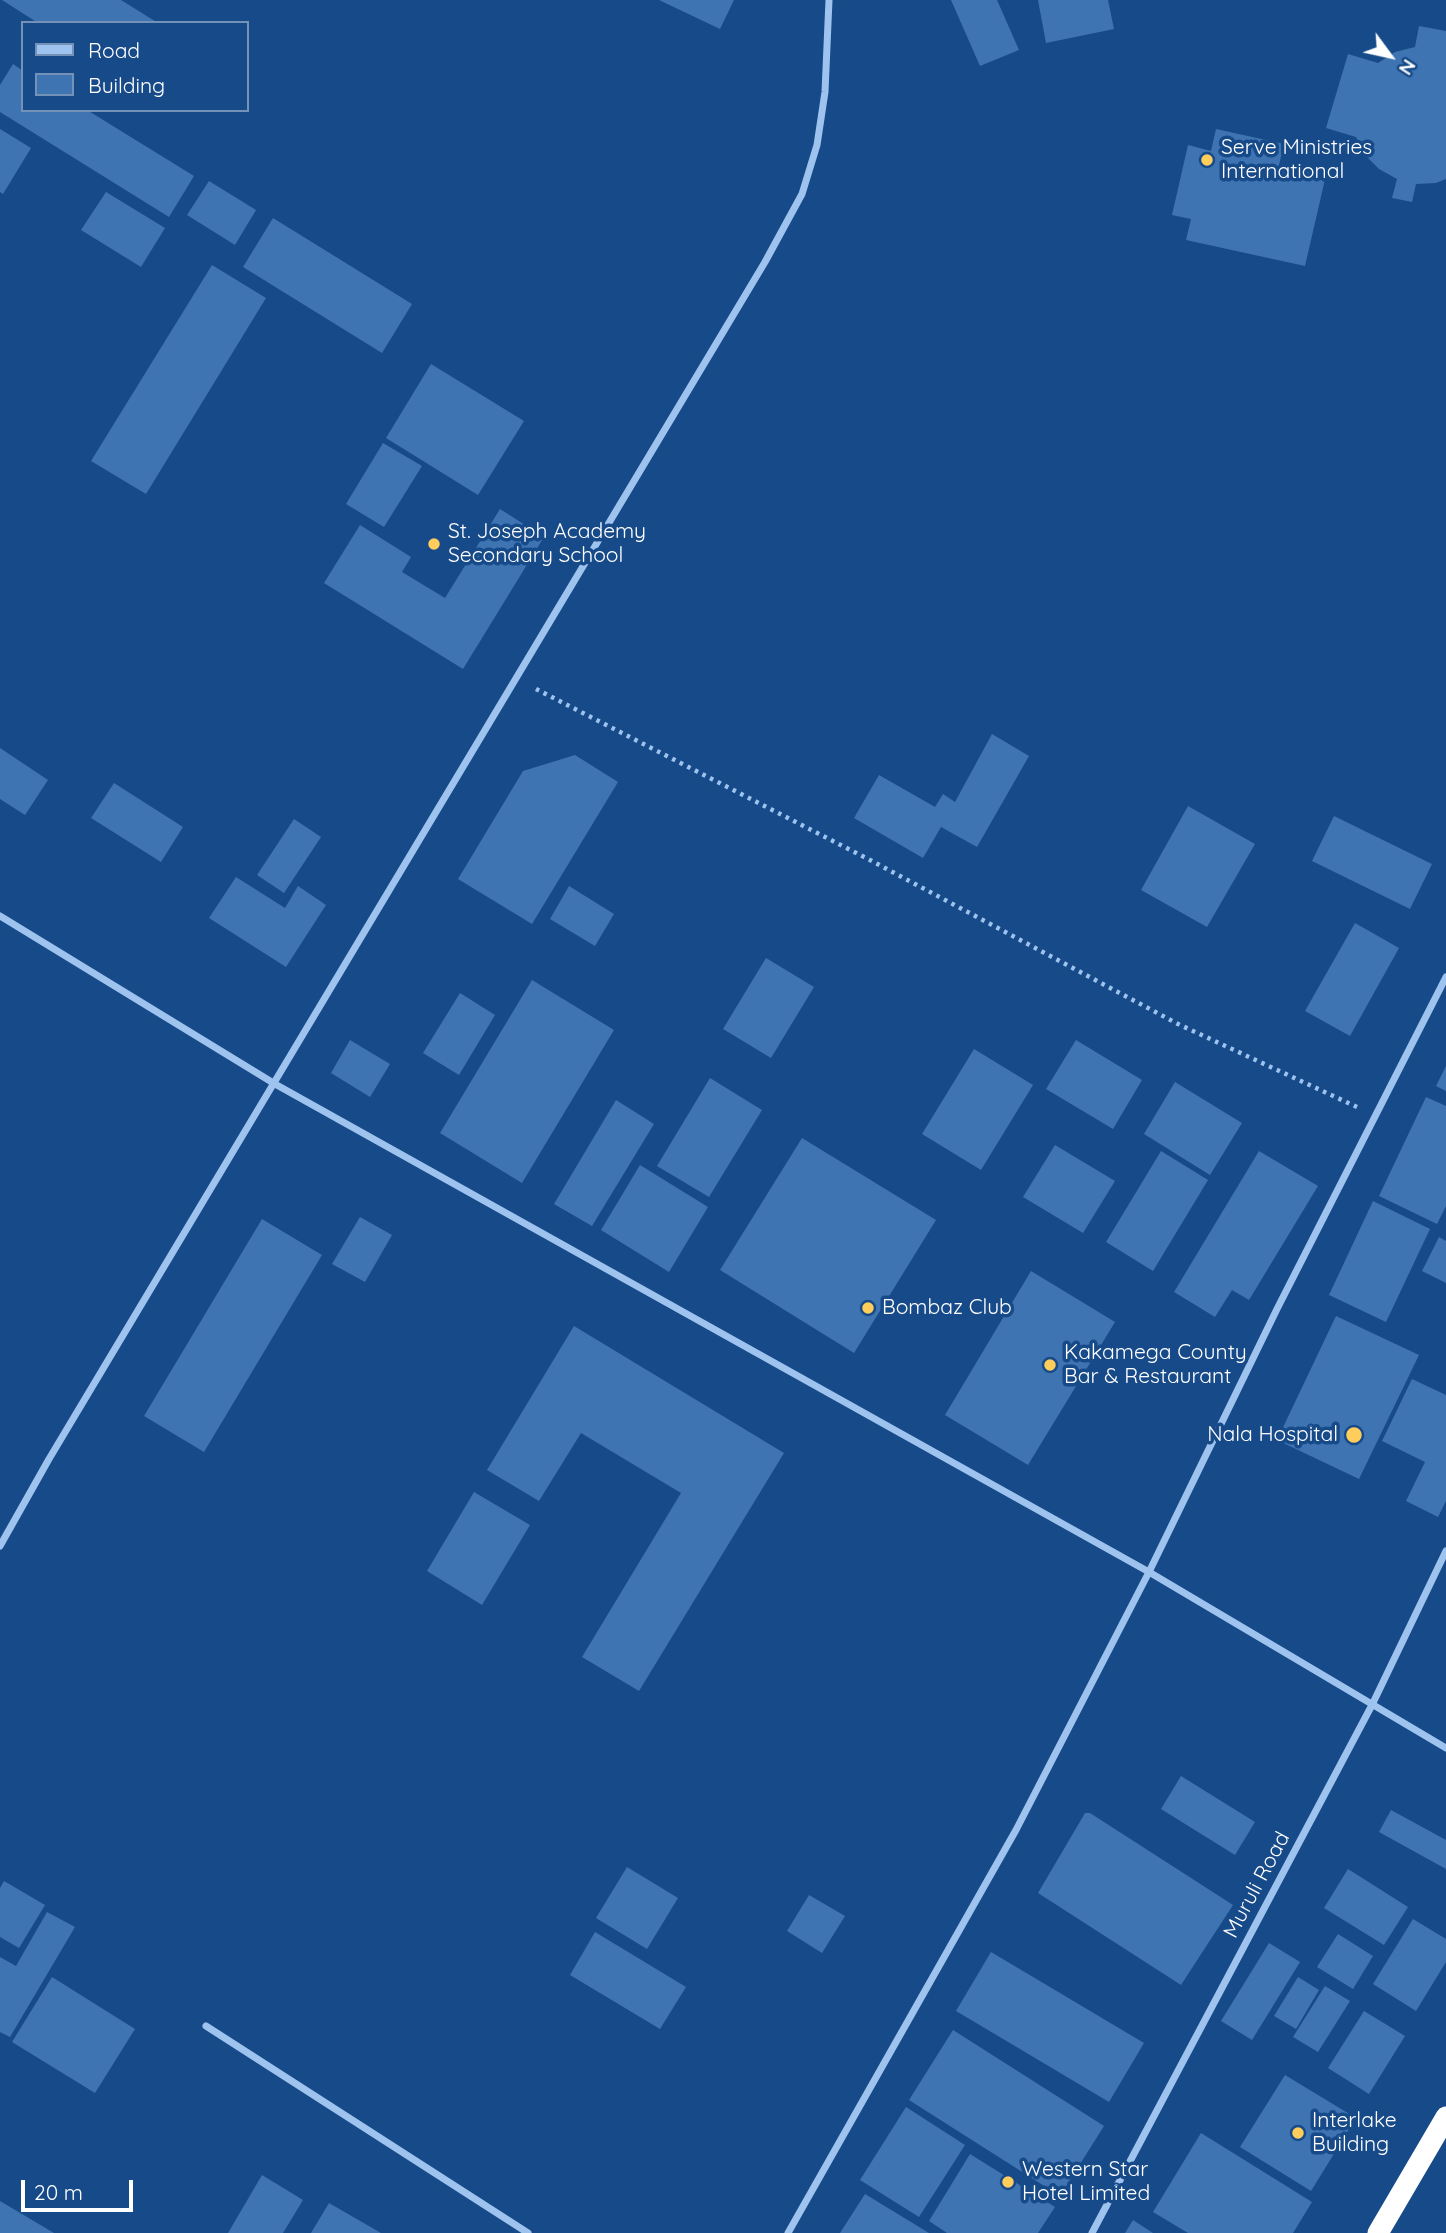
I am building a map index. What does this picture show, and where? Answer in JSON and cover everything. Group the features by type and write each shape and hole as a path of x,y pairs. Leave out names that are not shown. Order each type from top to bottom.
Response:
{"highway":[{"path":"1378,2233 1446,2117"}],"street":[{"path":"0,1546 49,1459 758,274 802,194 817,145 825,92 829,0"},
{"path":"0,916 275,1084 1150,1572 1446,1748"},
{"path":"788,2233 1016,1830 1150,1572 1277,1309 1446,977"},
{"name":"Muruli Road","path":"1092,2233 1372,1705 1446,1551"},
{"path":"206,2026 528,2233"}],"path":[{"path":"516,679 870,860 1178,1024 1375,1115"}],"building":[{"path":"2,0 121,0 155,21 35,21"},
{"path":"659,0 734,0 720,29"},
{"path":"951,0 997,0 1019,50 980,66"},
{"path":"1038,0 1108,0 1114,29 1046,43"},
{"path":"1419,26 1446,31 1446,179 1436,183 1416,184 1412,202 1392,198 1397,179 1379,169 1365,155 1356,137 1326,128 1348,54 1378,63 1395,52 1415,47"},
{"path":"13,64 21,70 21,112 90,112 194,176 169,217 0,112 0,85"},
{"path":"0,129 31,148 3,194 0,192"},
{"path":"1216,129 1284,144 1279,165 1326,175 1305,266 1186,240 1191,219 1172,215 1188,145 1211,151"},
{"path":"209,181 256,210 235,245 187,215"},
{"path":"106,192 165,228 141,267 81,230"},
{"path":"273,218 412,304 382,353 243,267"},
{"path":"212,265 266,298 146,494 91,461"},
{"path":"431,364 524,421 478,495 386,438"},
{"path":"383,443 422,466 384,527 346,504"},
{"path":"500,509 544,537 463,669 324,583 360,525 411,557 402,572 445,598"},
{"path":"992,734 1029,756 977,847 941,827 923,858 854,818 879,775 935,807 943,794 955,802"},
{"path":"0,748 48,780 25,815 0,799"},
{"path":"575,755 618,782 532,924 458,879 523,771"},
{"path":"114,783 183,827 161,862 91,818"},
{"path":"1188,806 1255,844 1207,927 1141,890"},
{"path":"1334,816 1432,864 1410,909 1312,861"},
{"path":"294,819 321,837 284,893 257,875"},
{"path":"236,877 285,908 298,886 326,905 286,967 209,918"},
{"path":"569,886 614,914 595,946 550,919"},
{"path":"1355,923 1399,948 1350,1036 1305,1011"},
{"path":"766,958 814,987 771,1058 723,1029"},
{"path":"532,980 614,1030 522,1183 440,1133"},
{"path":"460,993 495,1015 459,1075 423,1053"},
{"path":"350,1040 390,1064 370,1097 331,1073"},
{"path":"1076,1040 1142,1080 1113,1129 1046,1089"},
{"path":"974,1049 1033,1085 981,1170 922,1134"},
{"path":"1446,1066 1446,1091 1436,1086"},
{"path":"710,1078 762,1110 709,1197 657,1166"},
{"path":"1175,1082 1242,1123 1210,1175 1144,1134"},
{"path":"1426,1097 1446,1106 1446,1206 1437,1224 1379,1196"},
{"path":"616,1100 654,1124 592,1226 554,1204"},
{"path":"802,1138 936,1220 854,1353 720,1270"},
{"path":"1055,1145 1115,1181 1083,1233 1023,1197"},
{"path":"1161,1151 1208,1180 1153,1271 1106,1242"},
{"path":"1259,1151 1318,1186 1249,1300 1232,1290 1215,1317 1174,1292"},
{"path":"640,1165 708,1207 669,1272 601,1230"},
{"path":"1373,1201 1430,1229 1386,1322 1329,1295"},
{"path":"360,1217 392,1235 365,1282 332,1264"},
{"path":"262,1219 322,1255 204,1452 144,1416"},
{"path":"1439,1237 1446,1241 1446,1283 1422,1271"},
{"path":"1031,1271 1115,1322 1028,1465 945,1415"},
{"path":"1336,1316 1419,1355 1359,1479 1277,1440"},
{"path":"574,1326 784,1453 639,1691 582,1657 681,1493 581,1433 539,1501 487,1470"},
{"path":"1412,1379 1446,1395 1446,1501 1438,1517 1406,1501 1425,1462 1382,1441"},
{"path":"474,1492 530,1525 482,1605 427,1571"},
{"path":"1181,1776 1255,1822 1235,1855 1161,1809"},
{"path":"1391,1810 1446,1840 1446,1869 1379,1832"},
{"path":"1085,1813 1090,1813 1233,1905 1181,1985 1038,1893"},
{"path":"627,1867 678,1898 647,1949 596,1918"},
{"path":"1348,1869 1408,1907 1384,1945 1324,1908"},
{"path":"4,1881 45,1905 19,1948 0,1937 0,1888"},
{"path":"809,1895 845,1916 822,1953 787,1931"},
{"path":"47,1912 75,1927 10,2037 0,2032 0,1957 16,1966"},
{"path":"1413,1919 1446,1939 1446,1962 1416,2011 1373,1984"},
{"path":"595,1932 686,1987 660,2029 570,1975"},
{"path":"1338,1934 1373,1956 1353,1989 1317,1967"},
{"path":"1269,1943 1300,1962 1252,2040 1221,2021"},
{"path":"991,1952 1144,2043 1109,2102 956,2011"},
{"path":"52,1977 135,2029 95,2093 12,2042"},
{"path":"1298,1977 1319,1990 1296,2029 1274,2016"},
{"path":"1325,1986 1350,2001 1318,2052 1293,2037"},
{"path":"1364,2011 1405,2036 1369,2094 1328,2068"},
{"path":"953,2030 1104,2126 1060,2196 909,2100"},
{"name":"Interlake Building","path":"1285,2075 1356,2118 1311,2191 1240,2147"},
{"path":"906,2107 965,2145 919,2217 860,2180"},
{"path":"1201,2133 1312,2202 1293,2233 1188,2233 1153,2212"},
{"path":"970,2154 1055,2207 1038,2233 947,2233 929,2221"},
{"path":"262,2175 303,2200 283,2233 228,2233"},
{"path":"865,2194 929,2233 840,2233"},
{"path":"0,2201 54,2233 0,2233"},
{"path":"329,2203 381,2233 311,2233"},
{"path":"1133,2220 1153,2233 1125,2233"}],"place":[{"name":"Serve Ministries International","path":"1207,160"},
{"name":"St. Joseph Academy Secondary School","path":"434,544"},
{"name":"Bombaz Club","path":"868,1308"},
{"name":"Kakamega County Bar & Restaurant","path":"1050,1365"},
{"name":"Nala Hospital","path":"1354,1435"},
{"name":"Interlake Building","path":"1298,2133"},
{"name":"Western Star Hotel Limited","path":"1008,2182"}]}
